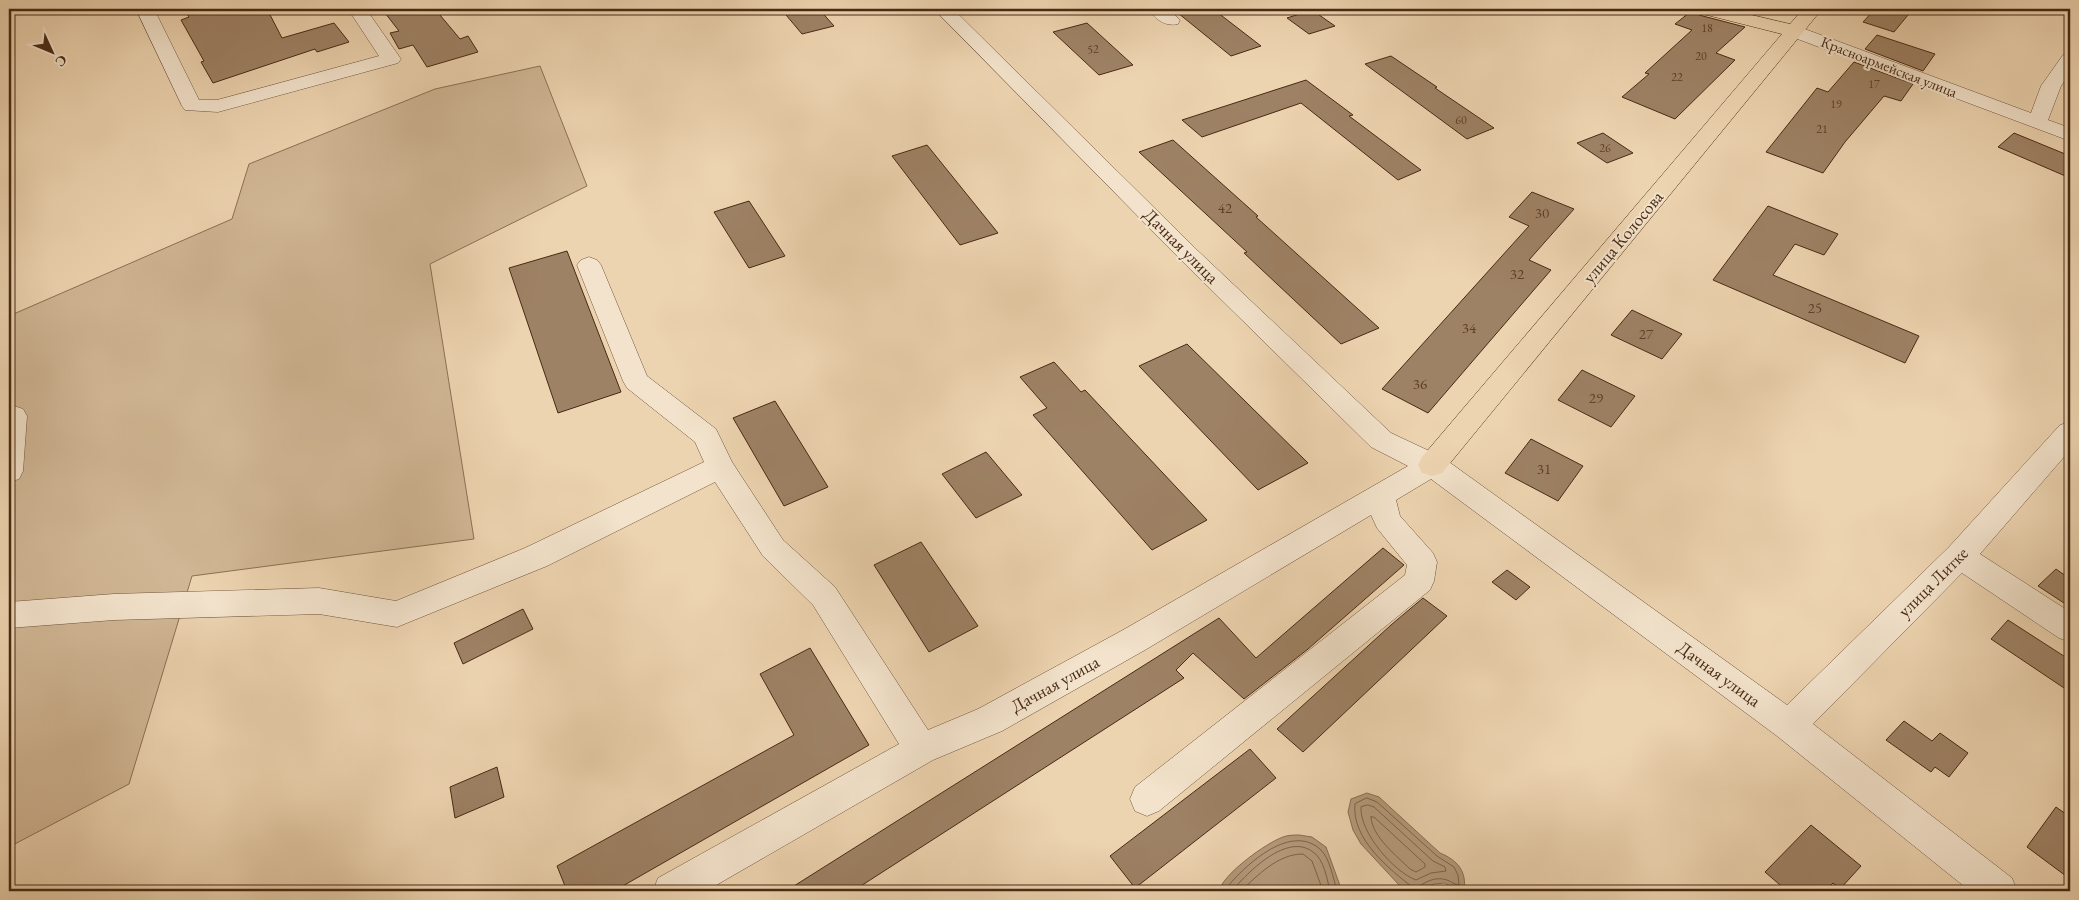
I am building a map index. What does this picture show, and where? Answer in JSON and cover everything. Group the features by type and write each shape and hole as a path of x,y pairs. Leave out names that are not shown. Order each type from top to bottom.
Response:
{"main road":[{"name":"Красноармейская улица","path":"1706,9 1794,31"},
{"name":"улица Колосова","path":"1432,465 1813,9"}],"street":[{"path":"149,10 192,106 218,106 391,59 357,9"},
{"name":"Дачная улица","path":"947,9 1189,255 1381,440 1432,465 1789,725 1999,891"},
{"name":"Красноармейская улица","path":"1794,31 2070,135"},
{"path":"2037,123 2051,86 2070,59"},
{"path":"589,265 636,381 706,436 720,467 773,548 824,596 921,749"},
{"path":"9,470 14,416"},
{"name":"улица Литке","path":"1789,725 1960,556 2070,432"},
{"name":"Дачная улица","path":"671,891 921,749 990,720 1126,645 1432,465"},
{"path":"9,615 114,607 319,602 397,614 536,557 720,467"},
{"path":"1147,799 1420,581 1422,562 1387,520 1381,495"},
{"path":"1960,556 2070,628"}],"shaded area":[{"path":"540,66 587,186 430,264 474,539 192,576 129,784 9,847 9,316 232,219 249,164 435,89"}],"water":[{"path":"1367,793 1379,797 1440,853 1460,867 1464,877 1464,890 1456,891 1445,883 1434,884 1421,890 1411,890 1400,886 1361,844 1353,830 1348,812 1351,799"},
{"path":"1299,835 1312,837 1326,847 1342,891 1219,891 1228,876 1256,852 1283,837"}],"building":[{"path":"206,9 267,9 282,38 334,23 349,42 317,52 315,49 213,83 201,62 204,61 181,20 189,17 187,14"},
{"path":"382,9 435,9 460,39 468,36 478,52 427,67 413,45 399,49 390,33 399,31"},
{"path":"781,9 819,9 834,26 802,34"},
{"path":"1173,9 1213,9 1261,46 1231,56"},
{"path":"1694,9 1699,15 1745,27 1716,53 1735,60 1675,119 1622,97 1649,74 1645,73 1692,30 1675,24"},
{"path":"1875,9 1913,9 1894,32 1863,22"},
{"path":"1312,10 1335,26 1309,34 1287,18"},
{"path":"1087,23 1133,65 1099,75 1053,32"},
{"path":"1877,35 1935,54 1923,71 1865,49"},
{"path":"1391,56 1494,128 1467,139 1365,64"},
{"path":"1854,62 1913,84 1901,101 1884,96 1845,142 1823,173 1766,152 1817,88 1828,92"},
{"path":"1306,80 1353,115 1349,116 1421,170 1398,180 1301,103 1202,137 1182,120"},
{"path":"1603,133 1633,153 1607,163 1577,143"},
{"path":"2014,133 2070,156 2070,178 1998,147"},
{"path":"1173,140 1379,328 1341,344 1244,253 1247,252 1139,152"},
{"path":"927,145 998,233 960,245 892,156"},
{"path":"1532,192 1574,209 1529,260 1551,270 1428,413 1382,389 1529,226 1509,217"},
{"path":"749,201 785,256 749,268 714,212"},
{"path":"1768,206 1838,234 1824,255 1795,244 1773,275 1919,336 1905,363 1713,280"},
{"path":"567,251 621,392 558,413 509,268"},
{"path":"1632,310 1682,334 1662,359 1611,335"},
{"path":"1187,344 1308,463 1258,490 1139,366"},
{"path":"1054,362 1081,392 1085,390 1207,520 1152,550 1033,415 1047,408 1020,377"},
{"path":"1582,370 1635,396 1611,427 1558,400"},
{"path":"775,401 828,487 784,506 733,418"},
{"path":"1531,439 1583,466 1558,501 1505,473"},
{"path":"986,452 1022,495 976,518 942,474"},
{"path":"921,542 978,626 929,652 874,565"},
{"path":"1383,548 1404,565 1308,649 1244,699 1193,653 1176,670 1184,678 853,891 786,891 1219,618 1256,658"},
{"path":"2056,569 2070,579 2070,607 2038,586"},
{"path":"1507,570 1530,587 1516,600 1492,582"},
{"path":"1423,598 1447,616 1303,752 1277,729 1391,625"},
{"path":"523,609 533,629 463,664 454,643"},
{"path":"2008,620 2070,660 2070,692 1991,639"},
{"path":"810,648 869,745 614,891 567,891 557,866 794,735 760,674"},
{"path":"1904,721 1932,741 1940,733 1968,753 1949,777 1935,767 1931,772 1886,740"},
{"path":"1250,749 1276,778 1135,888 1110,856"},
{"path":"497,767 504,797 455,818 450,787"},
{"path":"2056,807 2070,817 2070,879 2027,847"},
{"path":"1811,825 1861,866 1840,889 1833,883 1825,891 1787,891 1765,872"}]}
